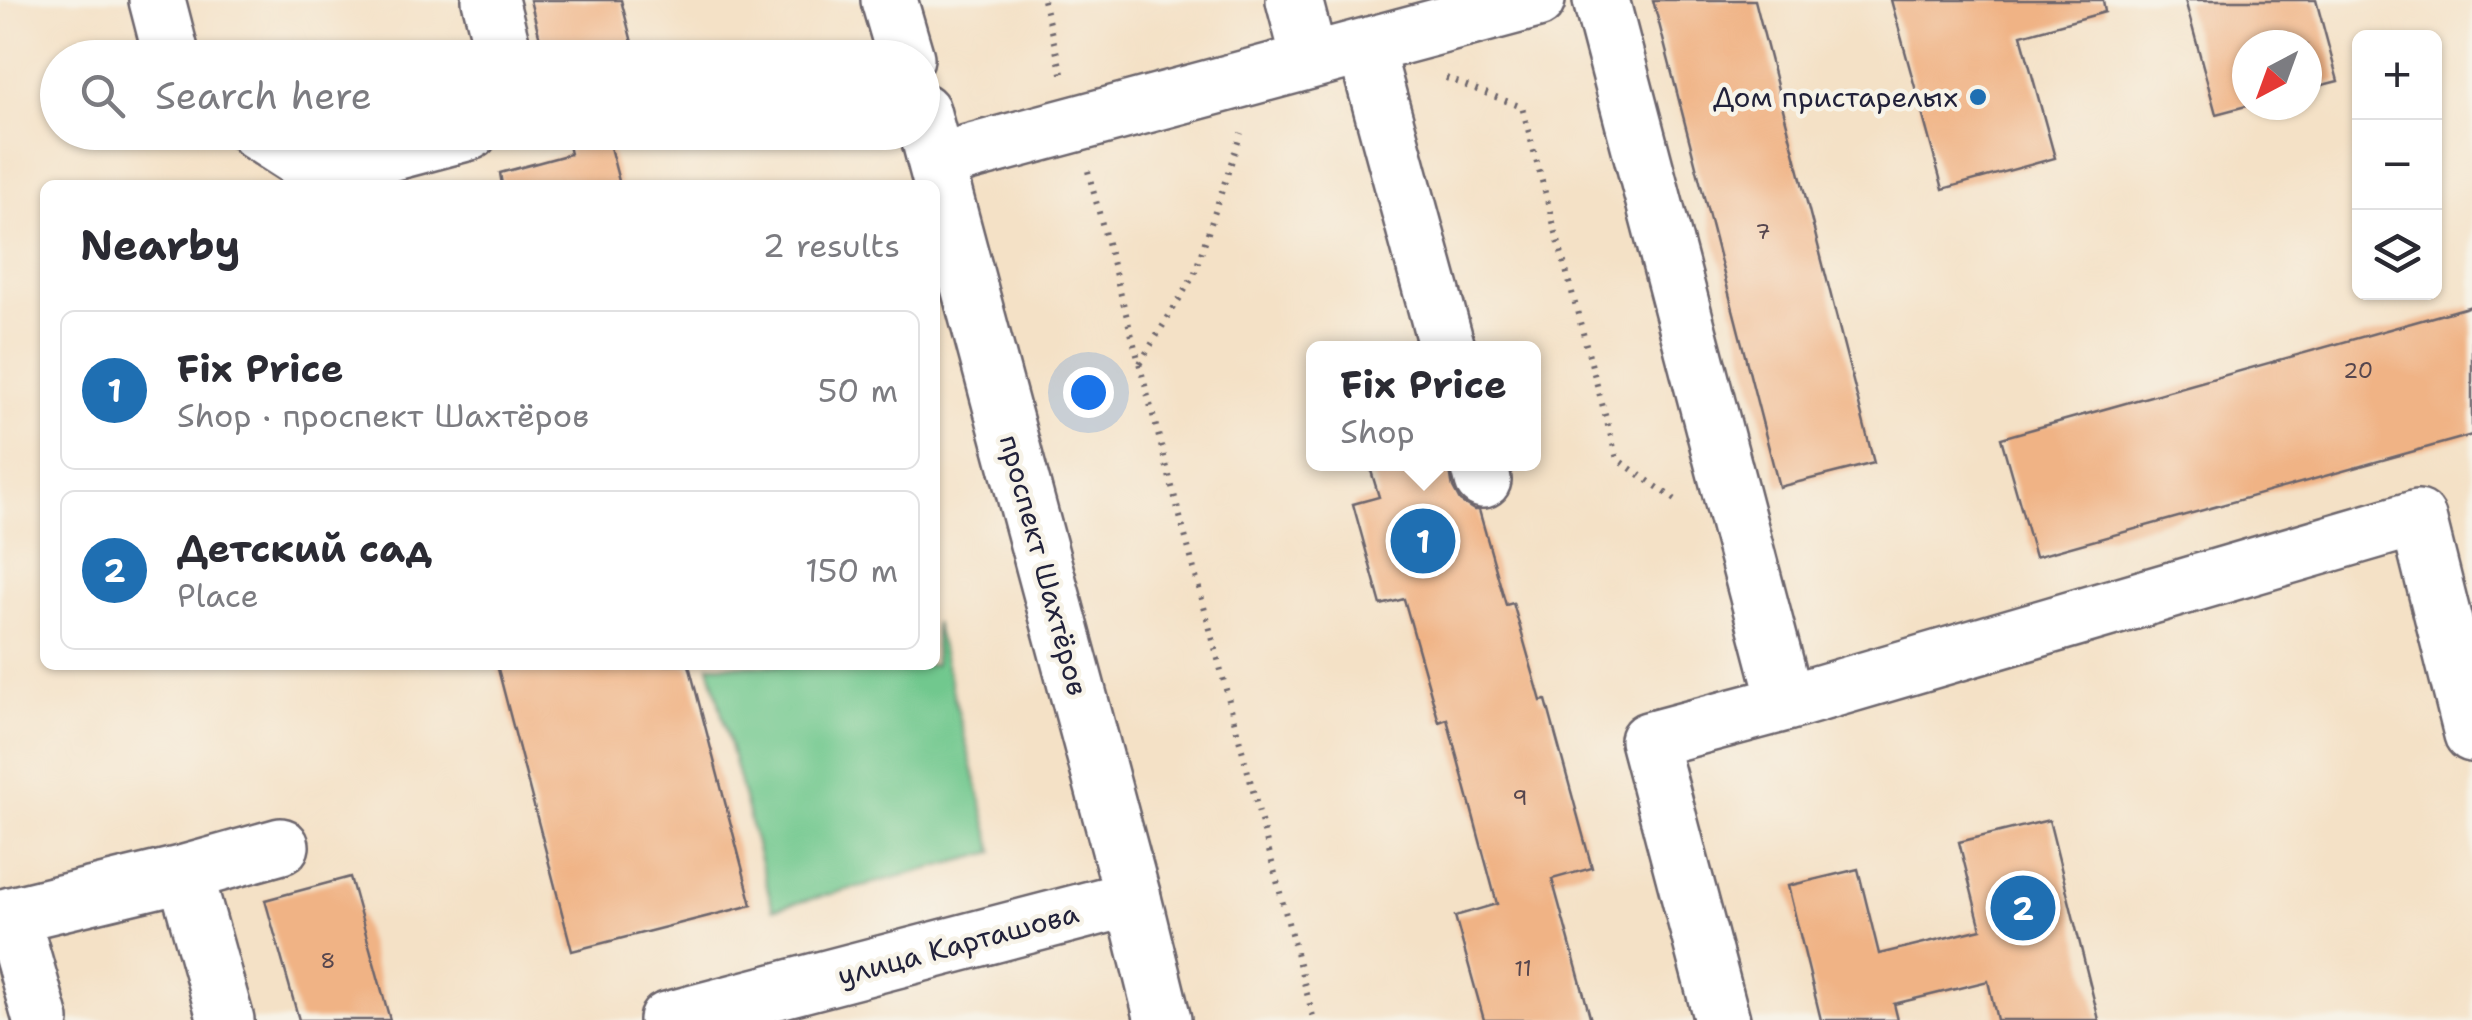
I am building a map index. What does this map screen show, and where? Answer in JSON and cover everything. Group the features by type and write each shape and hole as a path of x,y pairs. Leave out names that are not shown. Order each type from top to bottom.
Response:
{"main road":[{"path":"156,0 167,40"},
{"path":"490,0 501,40"},
{"path":"889,0 901,40"},
{"path":"1285,68 1294,0"},
{"path":"940,135 1076,124 1537,0"},
{"path":"1601,0 1786,704"},
{"path":"1365,46 1445,341"},
{"path":"285,150 324,175 356,174 421,150"},
{"name":"проспект Шахтёров","path":"932,150 937,180"},
{"name":"проспект Шахтёров","path":"940,204 951,278 1133,898 1163,1020"},
{"path":"1722,1020 1648,740 1786,704 2418,518 2472,734"},
{"path":"41,1020 5,916 185,874 281,846"},
{"path":"185,874 226,1020"},
{"name":"улица Карташова","path":"668,1020 1133,898"}],"path":[{"path":"1043,0 1314,1020"},
{"path":"1365,46 1522,107 1617,459 1682,504"},
{"path":"1140,364 1194,275 1285,68"}],"green space":[{"path":"940,641 994,852 773,909 710,670 940,670"}],"building":[{"path":"530,0 621,0 631,40 540,40"},
{"path":"1653,0 1755,0 1874,463 1779,487"},
{"name":"Дом пристарелых","path":"1891,0 2103,0 2105,12 2021,35 2055,158 1943,189"},
{"path":"2185,0 2316,0 2338,81 2322,85 2322,30 2232,30 2232,110 2216,114"},
{"path":"569,150 611,150 619,180 501,180 500,173 570,154"},
{"path":"2472,306 2472,435 2035,557 2001,438"},
{"path":"1371,471 1450,471 1460,501 1479,510 1506,605 1513,603 1541,701 1546,700 1592,868 1552,879 1591,1020 1484,1020 1455,916 1497,904 1447,719 1439,722 1404,599 1381,605 1353,504 1379,497"},
{"path":"498,670 690,670 752,905 572,951"},
{"path":"2049,820 2099,1020 1997,1020 1988,981 1894,1004 1898,1020 1821,1020 1788,886 1858,869 1879,954 1981,929 1959,842"},
{"path":"350,877 390,1020 299,1020 265,900"}],"place":[{"name":"Дом пристарелых","path":"1978,97"},
{"name":"Fix Price","path":"1423,541"},
{"name":"Детский сад","path":"2023,908"}]}
